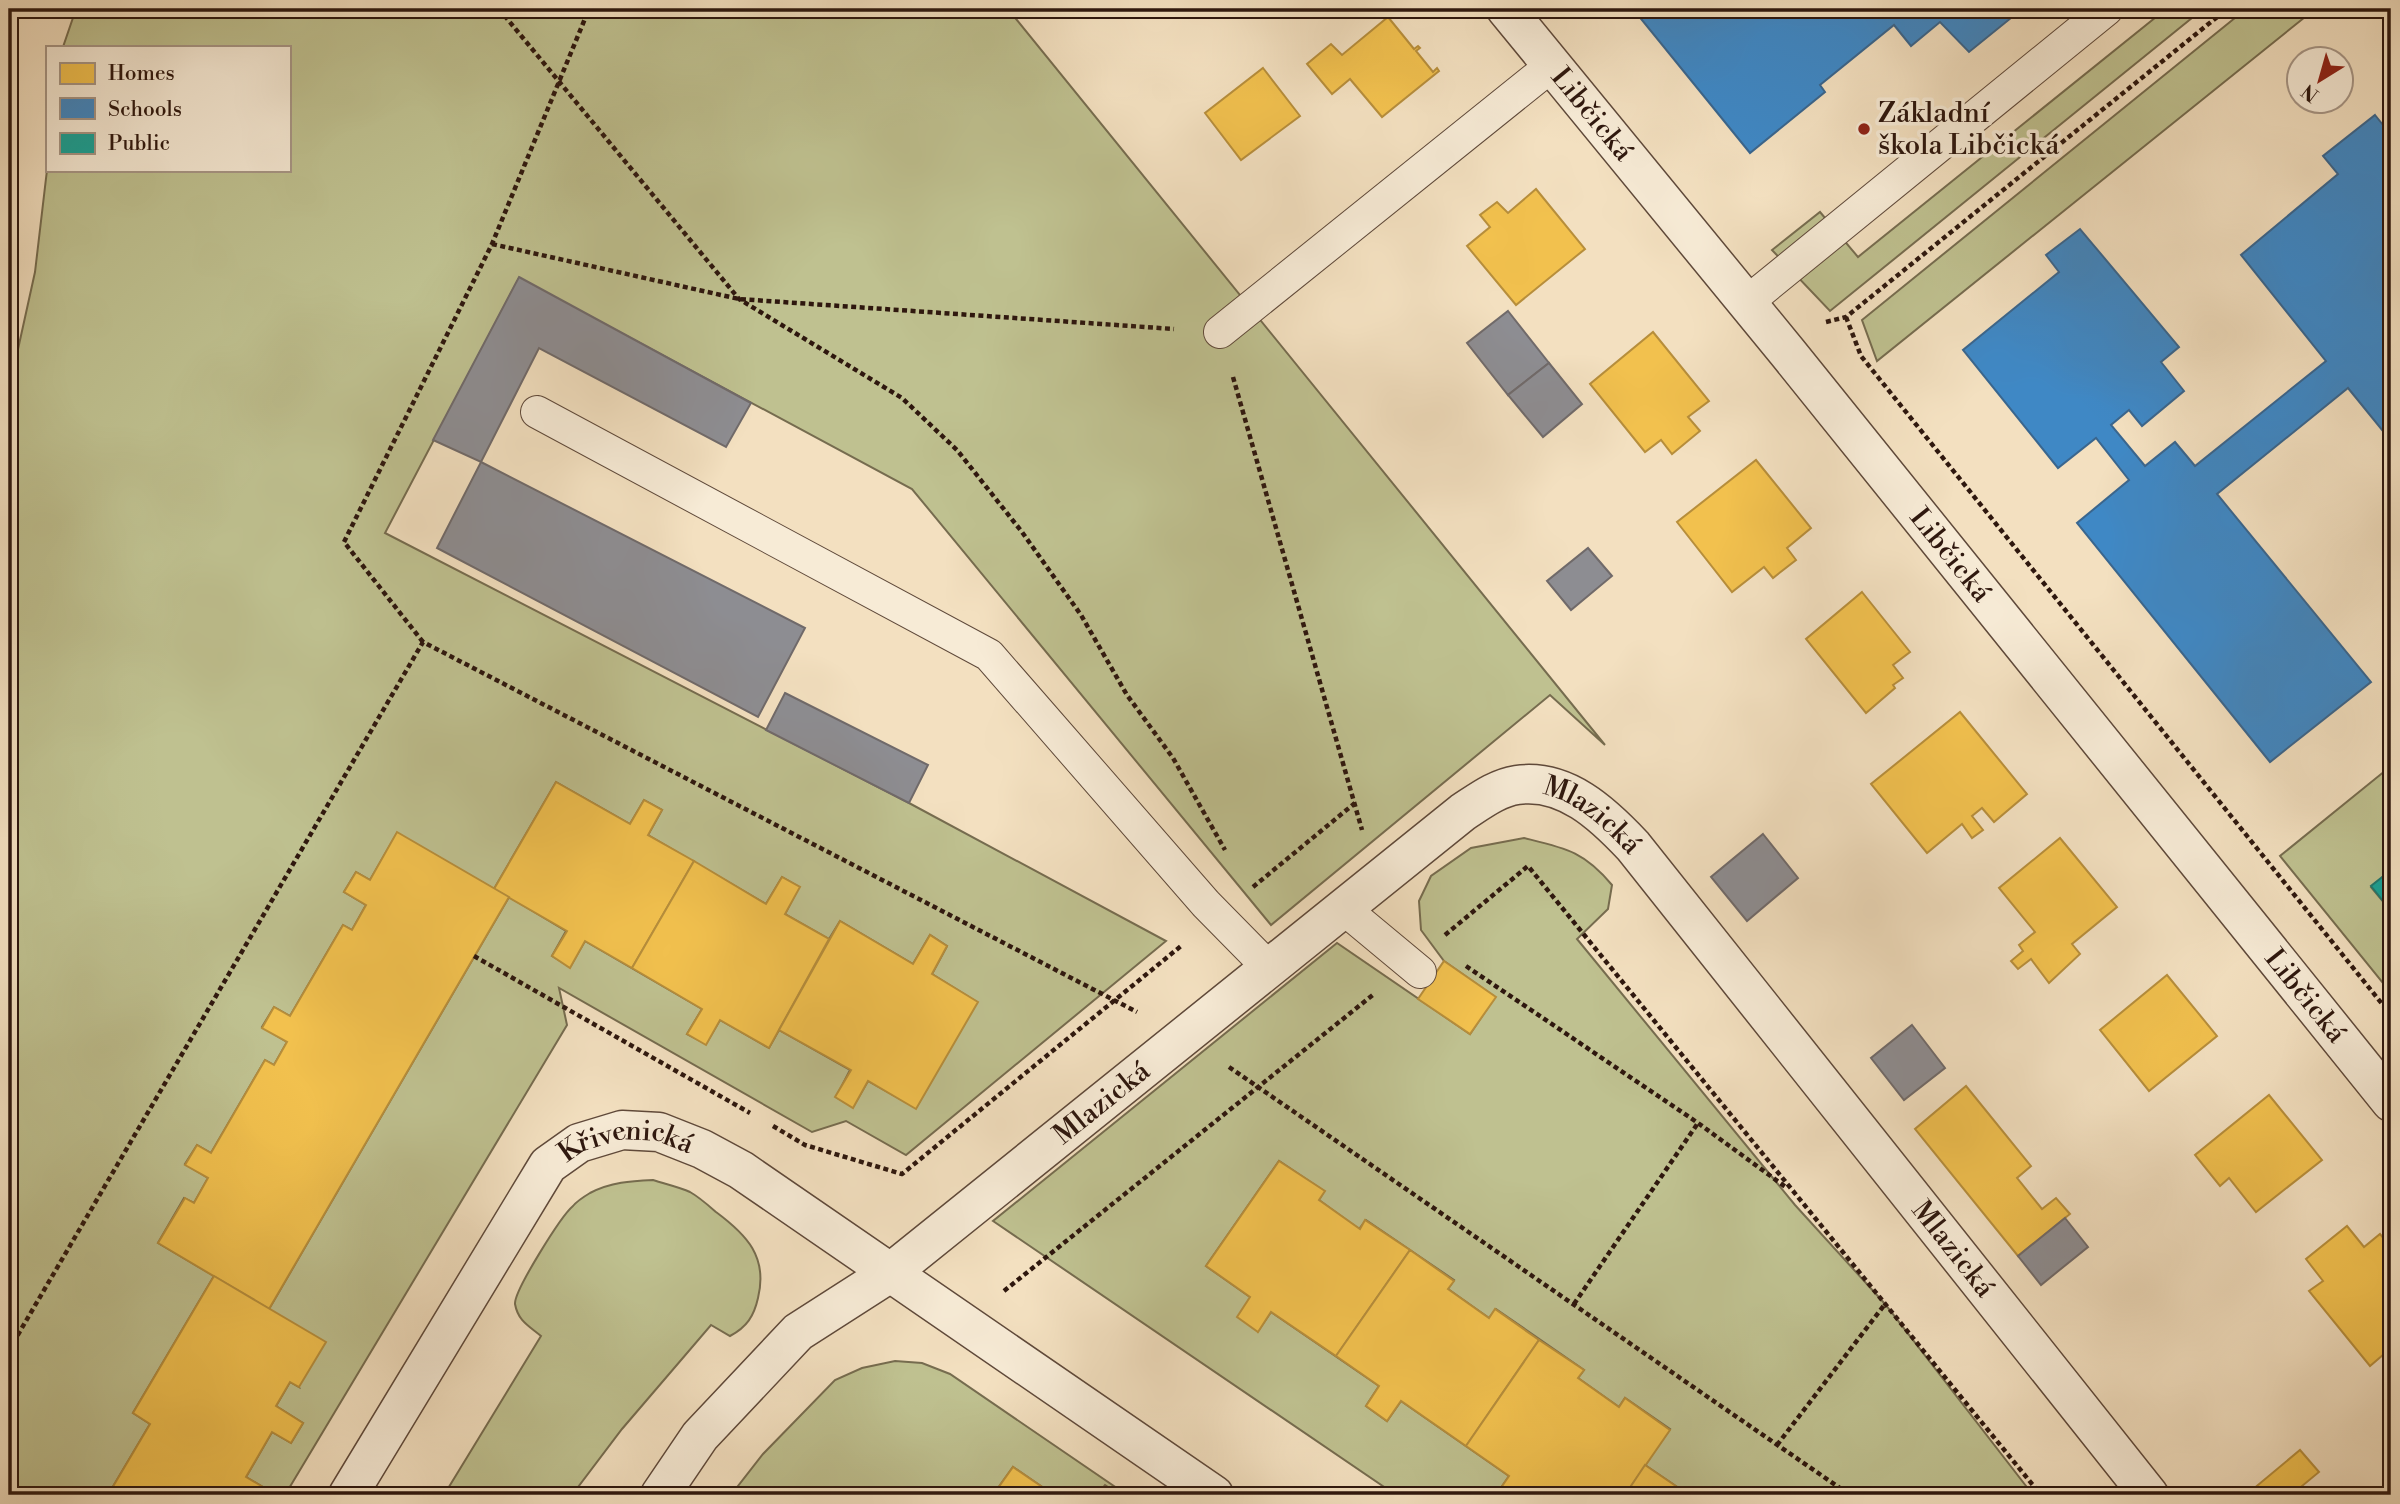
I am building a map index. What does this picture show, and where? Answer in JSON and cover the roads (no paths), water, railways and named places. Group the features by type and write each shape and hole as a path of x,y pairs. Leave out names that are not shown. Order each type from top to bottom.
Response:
{"street":[{"name":"Libčická","path":"1506,9 2391,1102"},
{"name":"Mlazická","path":"890,1273 1463,812 1490,794 1517,785 1545,786 1575,796 1606,817 1633,846 2150,1495"},
{"name":"Křivenická","path":"348,1495 548,1166 579,1143 622,1130 659,1132 702,1149 741,1170 1214,1495"},
{"path":"660,1495 700,1436 798,1332 890,1273"}],"lane":[{"path":"1746,303 2107,9"},
{"path":"1220,332 1551,66"},
{"path":"537,412 989,655 1218,916 1269,968"},
{"path":"1343,908 1421,960"}],"place":[{"name":"Základní škola Libčická","path":"1864,129"}]}
